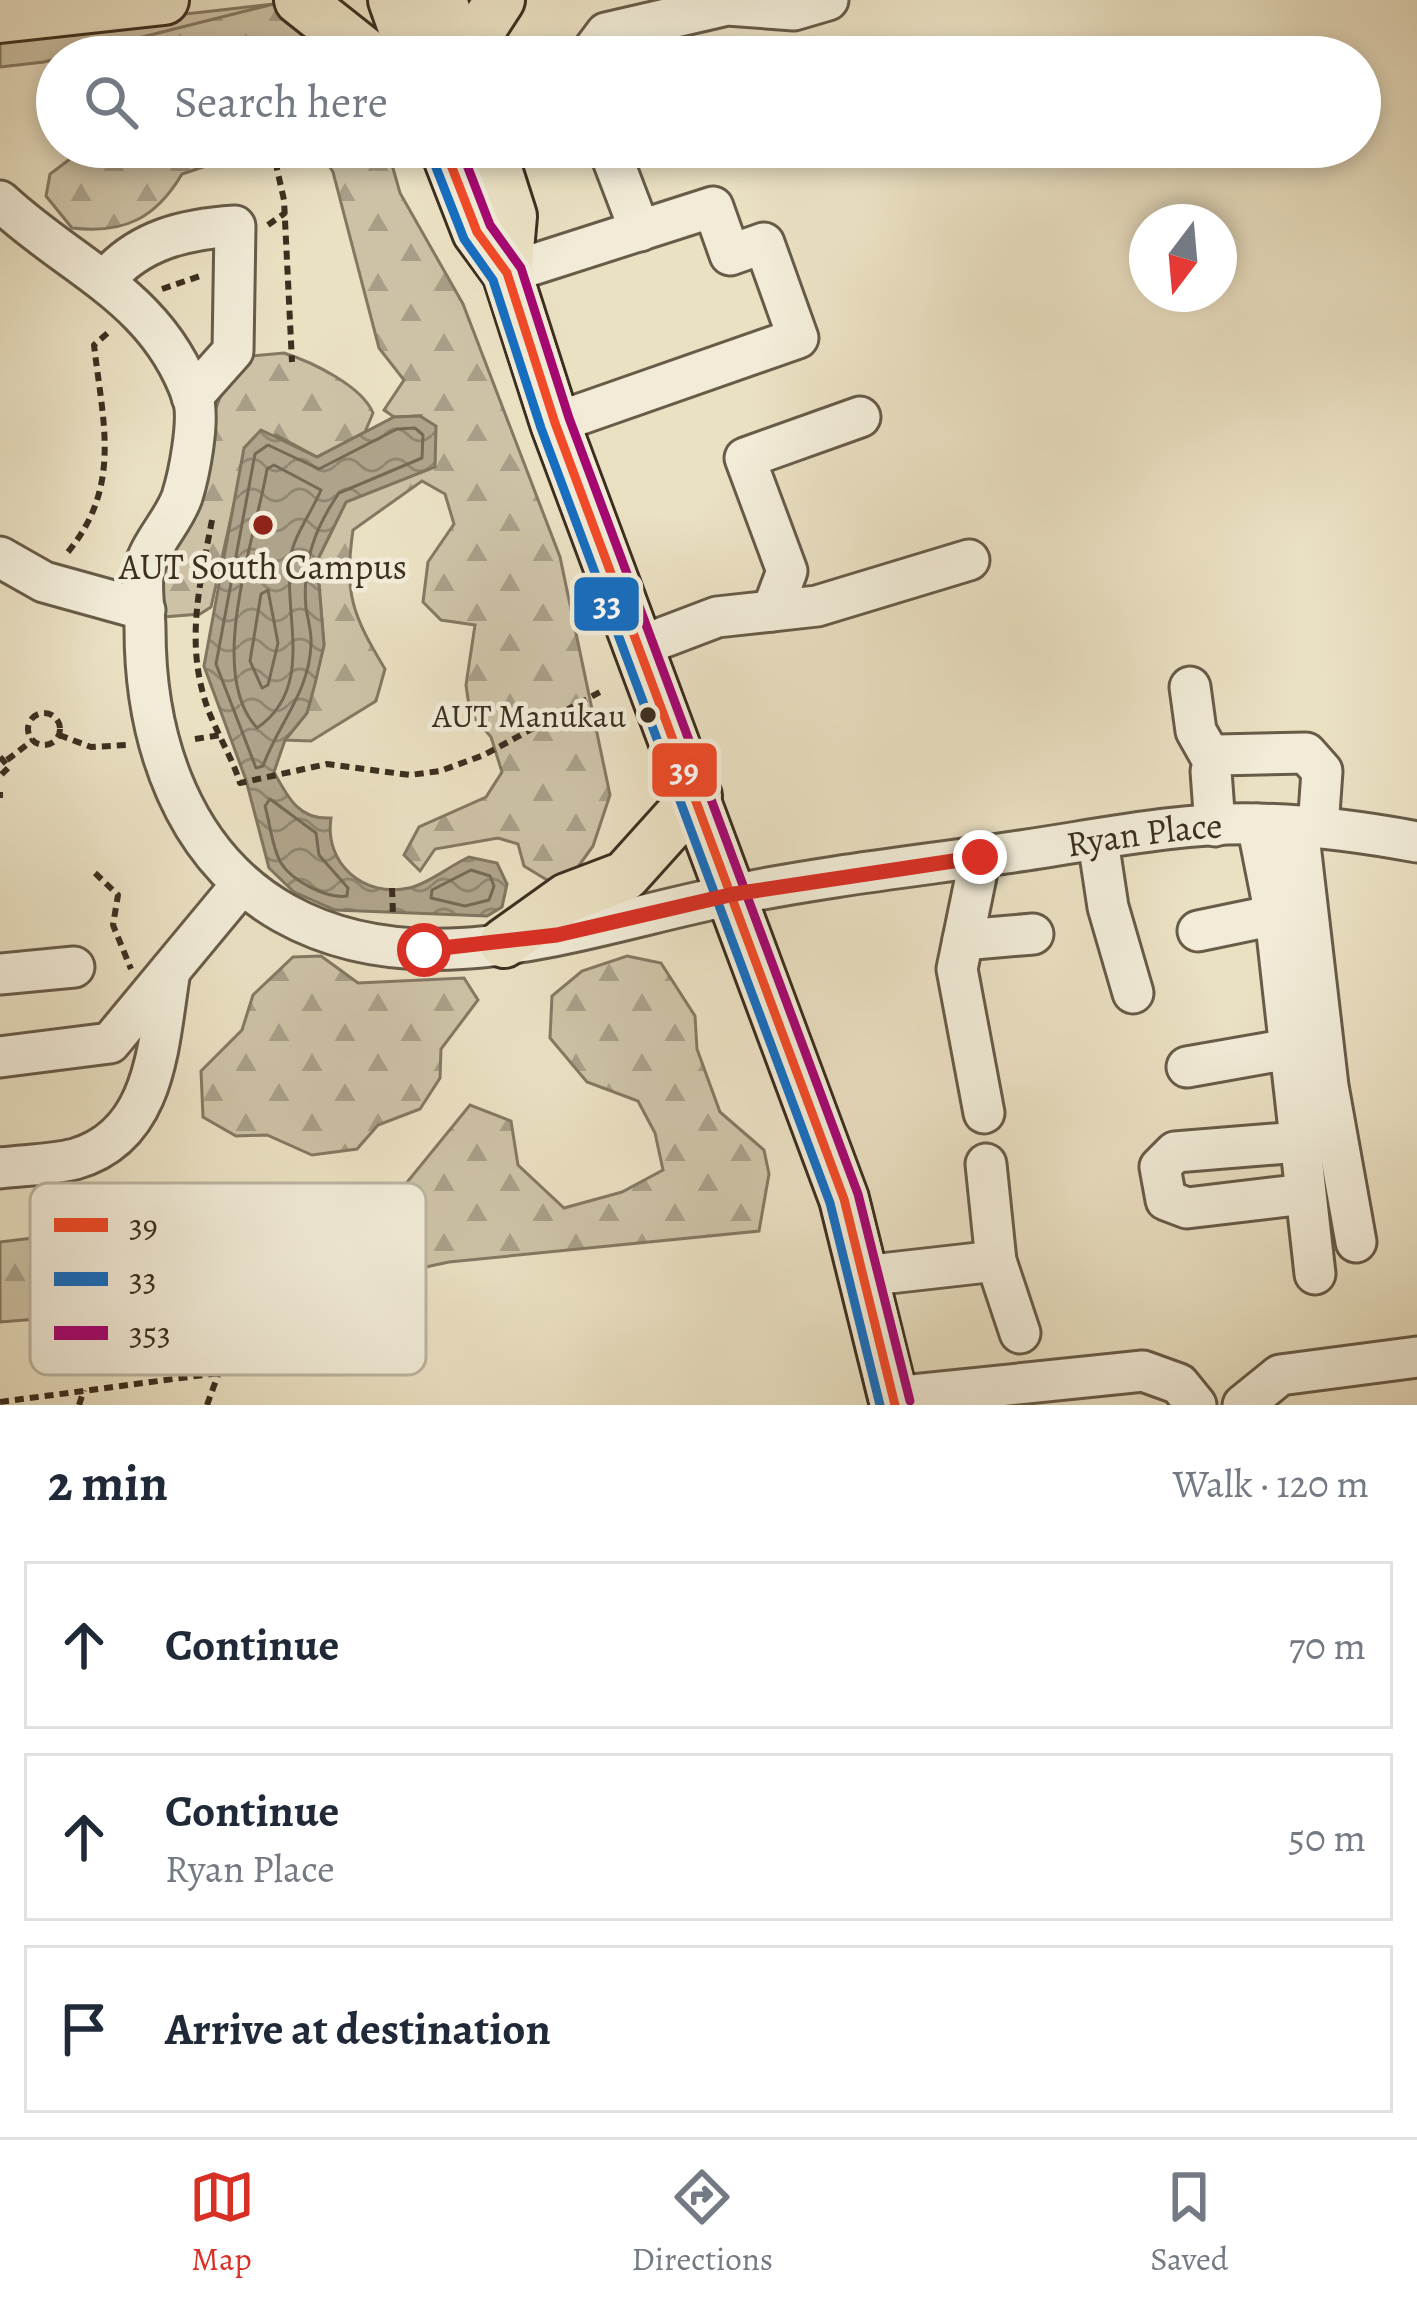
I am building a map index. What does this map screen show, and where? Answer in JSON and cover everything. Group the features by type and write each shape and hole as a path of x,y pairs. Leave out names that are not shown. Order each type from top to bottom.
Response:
{"main road":[{"path":"0,18 164,0"},
{"path":"299,0 344,36"},
{"path":"393,0 406,36"},
{"path":"442,0 455,36"},
{"path":"476,36 500,0"},
{"path":"452,168 477,232 507,273 555,423 844,1199 894,1401"},
{"path":"497,168 512,216 507,273"},
{"path":"505,943 567,898 625,876 697,796"}],"street":[{"path":"604,36 727,5 794,10 828,0"},
{"path":"616,168 640,230"},
{"path":"0,201 48,245 106,278 162,332 192,397 233,351 235,226 177,233 123,259 106,278"},
{"path":"507,273 713,207 730,255 764,243 797,338 555,423"},
{"name":"Ryan Place","path":"192,397 182,497 144,568 145,656 165,767 195,830 241,885 295,919 382,946 424,950 505,943 734,894 1215,826 1308,828 1417,842"},
{"path":"772,611 787,571 746,458 860,417"},
{"path":"1,557 44,582 145,610"},
{"path":"638,647 717,617 817,606 969,560"},
{"path":"1190,687 1196,730 1213,761 1215,826"},
{"path":"1213,761 1226,753 1306,753 1322,771 1308,828 1328,1086 1356,1242"},
{"path":"1257,824 1275,915 1315,1274"},
{"path":"1098,841 1108,907 1133,993"},
{"path":"980,857 957,969 984,1113"},
{"path":"0,1057 110,1043 241,885"},
{"path":"1198,932 1275,915"},
{"path":"963,940 1033,934"},
{"path":"0,974 74,967"},
{"path":"0,1168 74,1159 105,1146 134,1118 148,1093 159,984"},
{"path":"1187,1067 1289,1049"},
{"path":"1299,1142 1175,1152 1160,1166 1166,1200 1187,1208 1305,1194"},
{"path":"986,1164 996,1261 1020,1334"},
{"path":"863,1276 996,1261"},
{"path":"1243,1405 1280,1375 1417,1357"},
{"path":"894,1401 1032,1394 1143,1371 1179,1384 1196,1405"}],"path":[{"path":"276,168 285,213 292,362"},
{"path":"44,582 93,521 99,502 104,438 94,344 152,293 199,277 285,213"},
{"path":"186,467 212,519 196,602 199,673 204,700 240,784 342,763 386,774 440,771 484,755 600,692"},
{"path":"33,740 28,725 44,713 57,721 59,735"},
{"path":"59,735 91,747 161,743"},
{"path":"0,776 7,772 3,758 33,740 48,744 59,735"},
{"path":"95,873 118,896 113,925 159,984"},
{"path":"392,888 393,909"},
{"path":"0,1402 196,1375"},
{"path":"208,1405 218,1375"},
{"path":"80,1405 84,1390"}],"green space":[{"path":"274,4 147,36 36,36 36,63 0,67 0,35"},
{"path":"274,4 306,36 147,36"},
{"path":"58,168 200,168 182,174 161,202 137,220 91,229 72,228 46,196 50,174"},
{"path":"330,168 393,168 400,193 463,304 560,557 610,795 593,846 570,878 547,880 524,866 518,844 498,838 435,849 420,871 404,855 419,827 486,797 502,772 491,737 470,713 466,685 475,625 441,620 423,602 428,562 454,524 445,494 422,481 353,530 353,603 385,669 376,701 311,741 285,740 307,713 324,645 317,561 346,502 420,416 394,417 384,410 404,380 379,348"},
{"path":"284,353 322,369 358,394 373,413 365,432 317,457 276,435 236,495 211,607 200,614 150,618 155,566 229,374 242,357"},
{"path":"321,956 358,983 464,978 478,1000 441,1049 440,1078 420,1109 378,1125 357,1149 312,1155 267,1135 236,1136 203,1117 201,1071 242,1030 253,995 293,957"},
{"path":"627,956 661,963 695,1016 697,1049 720,1112 764,1150 769,1174 759,1231 426,1267 426,1183 406,1183 470,1105 511,1121 518,1165 564,1208 622,1192 663,1170 655,1133 638,1101 587,1082 550,1038 552,996 582,971"},
{"path":"30,1238 30,1320 0,1322 0,1242"}],"water":[{"path":"420,416 436,426 435,467 346,502 317,561 324,645 307,713 285,740 274,772 303,811 331,818 330,834 340,863 376,888 392,890 424,883 469,857 497,863 507,884 502,907 487,916 335,910 294,892 269,868 246,780 204,666 244,448 261,430 317,457 394,417"}],"transit line":[{"name":"33","path":"436,168 464,239 493,280 541,428 830,1203 880,1405"},
{"name":"39","path":"452,168 477,232 507,273 555,423 844,1199 895,1405"},
{"name":"353","path":"468,168 490,225 521,268 569,418 858,1194 910,1401"}],"place":[{"name":"AUT South Campus","path":"263,525"},
{"name":"AUT Manukau","path":"648,715"}],"route":[{"path":"424,950 557,935 734,894 980,857"}]}
